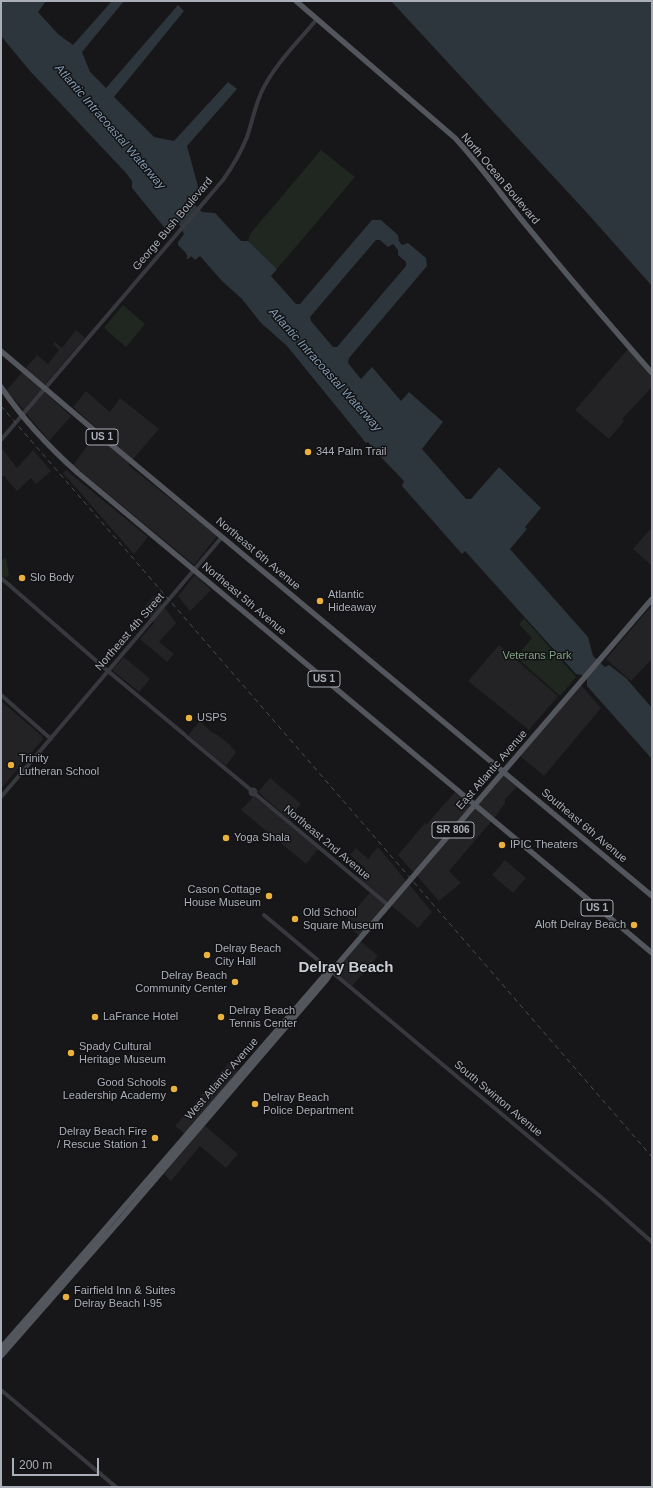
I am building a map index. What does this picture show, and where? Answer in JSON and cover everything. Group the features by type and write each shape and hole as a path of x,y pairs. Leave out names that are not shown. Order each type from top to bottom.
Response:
{"main road":[{"name":"North Ocean Boulevard","path":"296,1 454,138 473,158 509,205 568,276 652,373"},
{"name":"Northeast 6th Avenue","path":"1,351 503,772"},
{"path":"1,355 8,357"},
{"name":"Northeast 5th Avenue","path":"1,387 22,415 72,468 474,805"},
{"name":"East Atlantic Avenue","path":"331,972 652,599"},
{"name":"Southeast 6th Avenue","path":"503,772 652,896"},
{"name":"US 1","path":"474,805 652,953"},
{"name":"SR 806","path":"302,1005 306,997 323,977 331,972"},
{"name":"West Atlantic Avenue","path":"1,1356 210,1117 222,1093 327,979 331,972"},
{"name":"West Atlantic Avenue","path":"1,1348 300,1012 302,1005"}],"street":[{"name":"George Bush Boulevard","path":"1,440 223,180 239,154 247,136 258,102 269,79 283,59 317,19"},
{"name":"Northeast 4th Street","path":"1,797 222,537"},
{"name":"Northeast 2nd Avenue","path":"1,578 108,671 388,905"},
{"path":"1,695 51,739"},
{"name":"South Swinton Avenue","path":"264,915 596,1193 652,1242"},
{"path":"1,1390 116,1487"}],"shaded area":[{"path":"76,330 85,338 41,389 71,416 49,441 6,391 37,355 48,364 59,350 53,344 55,342 62,348"},
{"path":"628,349 652,377 652,387 622,419 624,421 609,439 575,410"},
{"path":"86,391 110,412 120,398 159,429 128,465 217,536 194,565 73,465 99,430 73,407"},
{"path":"1,447 17,468 33,450 51,471 36,484 31,478 17,491 4,476 1,476"},
{"path":"66,470 148,537 134,554 63,473"},
{"path":"652,527 652,566 633,549"},
{"path":"195,575 211,590 190,611 178,596"},
{"path":"155,595 176,623 159,642 174,654 167,662 140,639 154,623 143,608"},
{"path":"652,605 652,659 631,681 606,659"},
{"path":"499,645 558,696 529,730 468,681"},
{"path":"124,657 150,679 139,692 112,670"},
{"path":"580,684 601,708 544,776 520,756"},
{"name":"Trinity Lutheran School","path":"1,701 41,735 43,739 1,789"},
{"path":"200,721 211,732 229,744 236,752 226,766 188,735"},
{"path":"504,775 517,787 505,799 505,803 496,816 449,871 461,883 439,901 416,875"},
{"path":"270,778 301,804 289,819 258,792"},
{"path":"455,792 469,803 470,807 414,873 398,855 425,823 427,824"},
{"path":"254,796 318,849 306,864 241,810"},
{"path":"378,847 432,912 418,928 388,903 359,936 344,923 372,890 359,878 366,869 350,855 356,848 368,859"},
{"path":"505,860 526,878 513,893 492,875"},
{"path":"360,941 378,956 352,986 334,971"},
{"path":"229,1063 238,1071 197,1119 238,1154 226,1168 200,1146 171,1181 164,1174 192,1140 175,1126"}],"green space":[{"path":"321,150 355,177 277,269 248,241 250,234"},
{"path":"123,305 145,324 126,347 104,328"},
{"path":"6,557 9,575 6,578 1,574 1,561"},
{"name":"Veterans Park","path":"524,618 576,677 560,696 516,657 532,638 519,624"}],"water":[{"name":"Atlantic Intracoastal Waterway","path":"1,1 46,1 38,12 58,34 73,45 112,1 124,1 82,52 90,72 106,88 178,5 184,11 114,97 154,137 174,141 228,82 237,89 187,146 199,190 195,205 202,212 215,213 241,241 248,241 277,269 271,276 296,304 300,304 372,220 381,220 398,235 399,241 402,245 408,243 426,258 427,266 349,358 348,363 361,379 372,367 401,401 409,392 443,422 422,449 466,499 471,499 499,467 541,508 525,527 527,529 510,549 588,637 593,656 605,667 609,665 626,678 652,708 652,759 587,686 587,679 582,675 576,674 465,551 462,554 402,486 404,481 368,442 366,443 287,346 261,323 242,299 222,281 200,256 195,260 191,256 188,259 186,258 188,256 178,245 178,242 184,234 179,224 168,232 132,188 132,181 126,173 30,71 1,36","holes":["376,240 380,240 388,247 393,244 398,250 398,255 406,262 406,266 337,347 333,347 311,321 310,317"]},
{"path":"391,1 652,1 652,286 588,214"}],"railway":[{"path":"1,406 652,1157"}],"place":[{"name":"344 Palm Trail","path":"308,452"},
{"name":"Slo Body","path":"22,578"},
{"name":"Atlantic Hideaway","path":"320,601"},
{"name":"USPS","path":"189,718"},
{"name":"Trinity Lutheran School","path":"11,765"},
{"name":"Yoga Shala","path":"226,838"},
{"name":"IPIC Theaters","path":"502,845"},
{"name":"Cason Cottage House Museum","path":"269,896"},
{"name":"Old School Square Museum","path":"295,919"},
{"name":"Aloft Delray Beach","path":"634,925"},
{"name":"Delray Beach City Hall","path":"207,955"},
{"name":"Delray Beach Community Center","path":"235,982"},
{"name":"LaFrance Hotel","path":"95,1017"},
{"name":"Delray Beach Tennis Center","path":"221,1017"},
{"name":"Spady Cultural Heritage Museum","path":"71,1053"},
{"name":"Good Schools Leadership Academy","path":"174,1089"},
{"name":"Delray Beach Police Department","path":"255,1104"},
{"name":"Delray Beach Fire / Rescue Station 1","path":"155,1138"},
{"name":"Fairfield Inn & Suites Delray Beach I-95","path":"66,1297"}],"district":[{"name":"Delray Beach","path":"346,968"}]}
